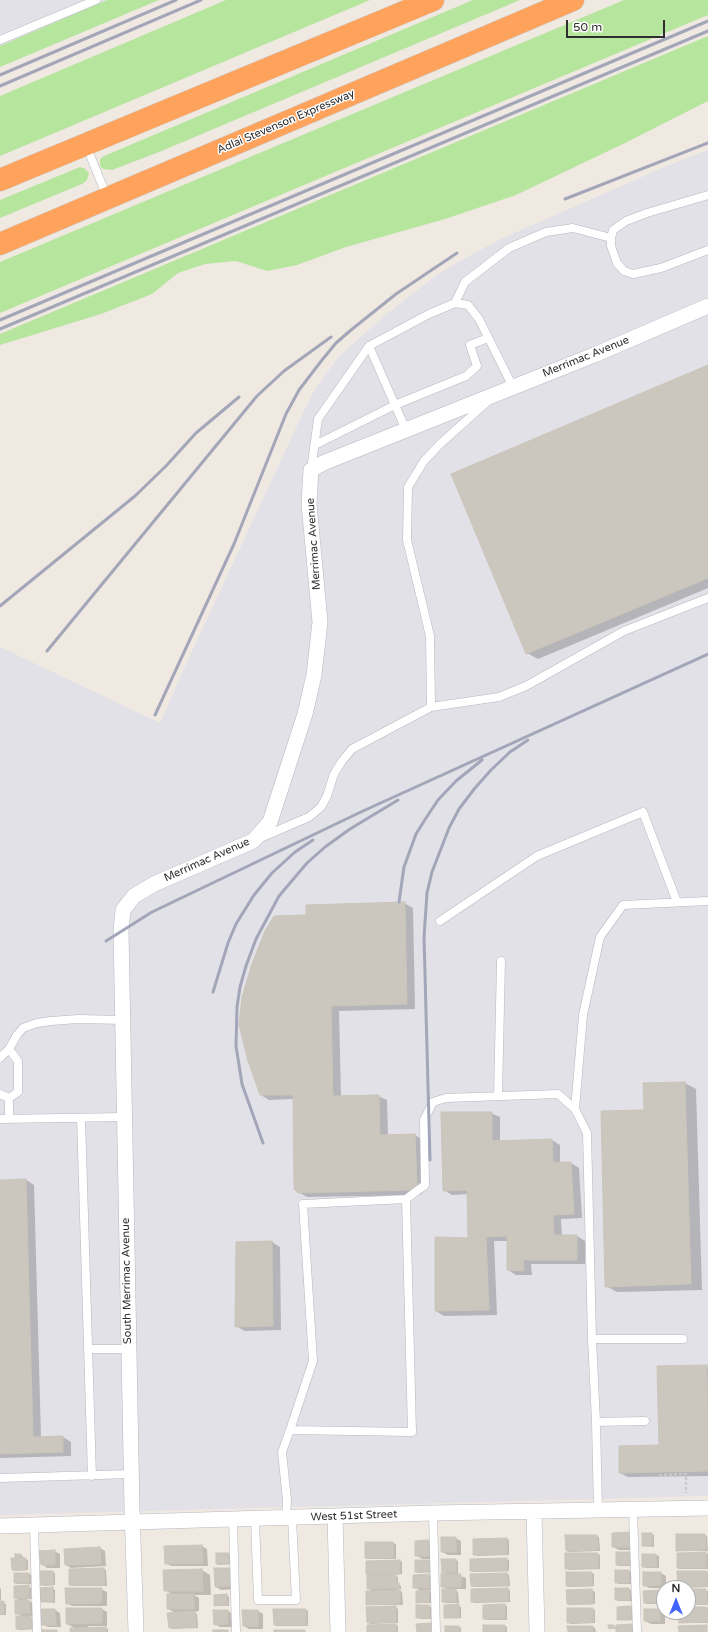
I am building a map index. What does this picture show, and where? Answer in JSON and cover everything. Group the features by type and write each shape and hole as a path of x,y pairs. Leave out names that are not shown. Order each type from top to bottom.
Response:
{"highway":[{"path":"0,180 433,0"},
{"name":"Adlai Stevenson Expressway","path":"0,244 573,0"}],"street":[{"name":"Merrimac Avenue","path":"121,931 123,910 134,896 154,884 253,841 270,822 305,714 314,674 320,622 309,504 311,470 406,430 594,355 708,306"},
{"name":"South Merrimac Avenue","path":"121,931 132,1522 136,1632"},
{"name":"West 51st Street","path":"0,1526 335,1516 708,1508"},
{"path":"534,1512 537,1632"},
{"path":"335,1516 338,1632"}],"lane":[{"path":"0,40 96,0"},
{"path":"86,144 108,198"},
{"path":"708,195 647,213 626,221 613,230 611,238 611,246 617,263 624,270 633,274 661,268 708,250"},
{"path":"455,303 464,282 509,248 546,232 573,228 611,238"},
{"path":"311,470 318,419 369,346 429,314 455,303 468,304 479,319 513,387"},
{"path":"315,444 395,405 466,376 477,366 470,345 488,338"},
{"path":"369,346 406,430"},
{"path":"431,707 430,636 407,540 408,487 424,461 440,444 495,394"},
{"path":"253,841 308,817 320,807 327,796 334,774 342,760 352,749 431,707 500,697 526,686 624,631 708,598"},
{"path":"440,921 537,856 642,812 677,902"},
{"path":"575,1110 583,1015 600,936 623,905 708,900"},
{"path":"498,1096 501,961"},
{"path":"0,1058 9,1049 17,1035 24,1028 37,1023 64,1020 123,1020"},
{"path":"9,1049 18,1061 18,1092 8,1098 4,1119 124,1117"},
{"path":"0,1094 8,1098"},
{"path":"256,1519 258,1600 296,1600 282,1452 314,1360 303,1204 406,1199 425,1185 424,1120 434,1102 446,1098 558,1094 575,1110 587,1132 598,1511"},
{"path":"81,1118 92,1476"},
{"path":"290,1430 412,1432 406,1199"},
{"path":"592,1339 683,1339"},
{"path":"88,1349 129,1349"},
{"path":"596,1422 646,1421"},
{"path":"0,1478 131,1474"},
{"path":"634,1510 637,1632"},
{"path":"433,1514 436,1632"},
{"path":"232,1519 236,1632"},
{"path":"34,1525 37,1632"}],"path":[{"path":"659,1475 686,1474 686,1493"}],"shaded area":[{"path":"0,0 107,0 0,46"},
{"path":"708,150 708,1496 0,1515 0,647 160,723 303,413 314,391 339,356 387,314 438,274 467,257 503,238 667,166"}],"green space":[{"path":"107,0 159,0 0,67 0,46"},
{"path":"226,0 370,0 0,156 0,96"},
{"path":"473,0 520,0 159,152 112,170 103,169 100,166 100,159 104,156"},
{"path":"624,0 708,0 708,15 0,313 0,262"},
{"path":"708,36 708,101 625,143 516,195 445,219 346,247 297,265 267,271 236,261 205,264 178,273 152,294 101,314 0,345 0,334"},
{"path":"80,167 84,168 89,173 87,180 82,184 0,218 0,200"}],"building":[{"path":"708,365 708,578 526,654 451,474"},
{"path":"405,902 407,1004 331,1006 333,1096 379,1095 380,1135 415,1134 417,1185 412,1190 298,1193 294,1189 293,1095 260,1095 248,1061 239,1025 242,997 252,964 265,931 274,916 306,915 306,905"},
{"path":"685,1082 691,1284 605,1287 601,1111 644,1110 643,1083"},
{"path":"441,1112 492,1112 492,1141 552,1139 553,1162 571,1162 574,1214 553,1215 554,1235 577,1235 577,1260 523,1260 524,1271 507,1270 507,1236 486,1237 489,1310 435,1311 435,1237 468,1238 467,1190 443,1191"},
{"path":"26,1179 33,1437 63,1436 63,1452 0,1454 0,1180"},
{"path":"272,1241 273,1326 235,1327 236,1242"},
{"path":"707,1365 708,1471 619,1473 619,1446 659,1445 657,1366"},
{"path":"630,1532 630,1547 612,1547 612,1533"},
{"path":"642,1533 652,1533 652,1546 642,1546"},
{"path":"676,1534 705,1534 706,1550 676,1551"},
{"path":"565,1535 597,1535 598,1550 566,1551"},
{"path":"441,1537 456,1537 456,1552 441,1552"},
{"path":"507,1538 507,1554 473,1555 473,1539"},
{"path":"428,1540 429,1556 415,1556 415,1541"},
{"path":"365,1542 393,1542 394,1558 365,1558"},
{"path":"202,1545 203,1563 165,1564 164,1546"},
{"path":"100,1547 101,1564 65,1565 64,1549"},
{"path":"55,1550 55,1565 41,1565 39,1551"},
{"path":"616,1552 631,1552 631,1565 616,1565"},
{"path":"706,1552 706,1568 677,1568 677,1553"},
{"path":"216,1553 229,1553 229,1564 216,1564"},
{"path":"565,1553 598,1553 598,1568 565,1569"},
{"path":"15,1554 21,1554 21,1558 26,1558 26,1570 12,1570 11,1558 15,1558"},
{"path":"642,1554 656,1554 657,1567 642,1567"},
{"path":"507,1558 507,1571 470,1571 470,1559"},
{"path":"441,1559 456,1559 456,1572 442,1573"},
{"path":"400,1560 400,1574 366,1574 366,1561"},
{"path":"415,1560 430,1560 430,1572 415,1572"},
{"path":"104,1568 105,1585 69,1585 69,1569"},
{"path":"214,1568 230,1568 230,1586 215,1587"},
{"path":"202,1569 203,1591 164,1591 163,1570"},
{"path":"615,1570 629,1570 629,1583 615,1583"},
{"path":"40,1571 53,1571 53,1585 40,1585"},
{"path":"677,1571 707,1571 707,1586 696,1586 696,1580 678,1580"},
{"path":"566,1572 592,1572 592,1586 566,1586"},
{"path":"643,1572 661,1572 661,1580 656,1580 656,1585 643,1586"},
{"path":"14,1573 29,1573 29,1583 14,1583"},
{"path":"507,1573 508,1586 471,1586 470,1574"},
{"path":"429,1574 429,1588 413,1588 413,1575"},
{"path":"441,1574 461,1574 461,1587 441,1587"},
{"path":"367,1575 396,1575 396,1583 399,1583 399,1588 367,1589"},
{"path":"29,1585 29,1598 14,1598 14,1586"},
{"path":"53,1587 53,1602 41,1602 40,1588"},
{"path":"65,1588 102,1588 101,1603 66,1604"},
{"path":"508,1588 508,1601 471,1602 471,1589"},
{"path":"615,1588 629,1588 630,1600 615,1600"},
{"path":"442,1589 456,1589 456,1602 442,1602"},
{"path":"592,1589 593,1604 567,1604 566,1590"},
{"path":"696,1589 706,1589 707,1604 696,1605"},
{"path":"400,1590 400,1604 366,1605 366,1591"},
{"path":"429,1590 429,1602 416,1603 416,1591"},
{"path":"656,1590 656,1603 644,1603 643,1591"},
{"path":"167,1594 194,1594 194,1609 167,1609"},
{"path":"227,1594 227,1605 214,1606 214,1595"},
{"path":"15,1600 29,1600 30,1613 15,1614"},
{"path":"0,1601 4,1601 4,1614 0,1614"},
{"path":"459,1604 459,1618 444,1618 444,1605"},
{"path":"505,1604 505,1619 483,1619 483,1605"},
{"path":"416,1605 429,1605 430,1618 416,1618"},
{"path":"396,1606 396,1622 367,1623 366,1607"},
{"path":"631,1606 631,1620 617,1620 617,1607"},
{"path":"696,1607 707,1607 708,1622 679,1623 679,1620 696,1620"},
{"path":"66,1608 102,1608 102,1623 66,1624"},
{"path":"567,1608 593,1608 593,1622 567,1623"},
{"path":"41,1609 55,1609 56,1625 41,1625"},
{"path":"273,1609 306,1609 306,1625 274,1625"},
{"path":"644,1609 656,1609 656,1620 660,1621 644,1621"},
{"path":"213,1610 228,1610 228,1624 214,1625"},
{"path":"242,1610 258,1610 258,1626 243,1626"},
{"path":"195,1611 196,1627 169,1628 167,1613"},
{"path":"16,1616 31,1616 31,1629 16,1629"},
{"path":"431,1623 431,1632 417,1632 416,1624"},
{"path":"396,1624 396,1632 367,1632 367,1625"},
{"path":"632,1624 632,1632 616,1632 616,1625"},
{"path":"483,1625 505,1625 505,1632 483,1632"},
{"path":"608,1625 614,1625 614,1628 609,1629"},
{"path":"707,1625 707,1632 679,1632 678,1626"},
{"path":"445,1626 459,1626 459,1632 445,1632"},
{"path":"567,1626 593,1626 593,1632 568,1632"},
{"path":"106,1627 106,1632 70,1632 70,1628"},
{"path":"42,1630 57,1630 57,1632 42,1632"},
{"path":"213,1630 228,1630 228,1632 213,1632"},
{"path":"274,1630 305,1630 305,1632 274,1632"}],"railway":[{"path":"0,75 176,0"},
{"path":"0,86 201,0"},
{"path":"0,320 708,21"},
{"path":"0,329 708,31"},
{"path":"565,199 708,143"},
{"path":"155,715 234,544 286,414 299,390 336,343 396,294 457,253"},
{"path":"47,651 257,396 284,371 331,337"},
{"path":"0,606 135,496 166,466 196,433 239,397"},
{"path":"106,941 152,912 363,811 708,654"},
{"path":"430,1160 424,937 427,893 432,872 449,828 459,809 491,770 510,752 528,740"},
{"path":"399,902 404,867 416,834 438,800 456,781 482,760"},
{"path":"263,1143 242,1084 236,1046 237,1007 240,987 256,939 279,896 307,863 325,847 350,829 398,800"},
{"path":"213,992 228,943 236,924 254,895 272,873 295,852 313,840"}]}
